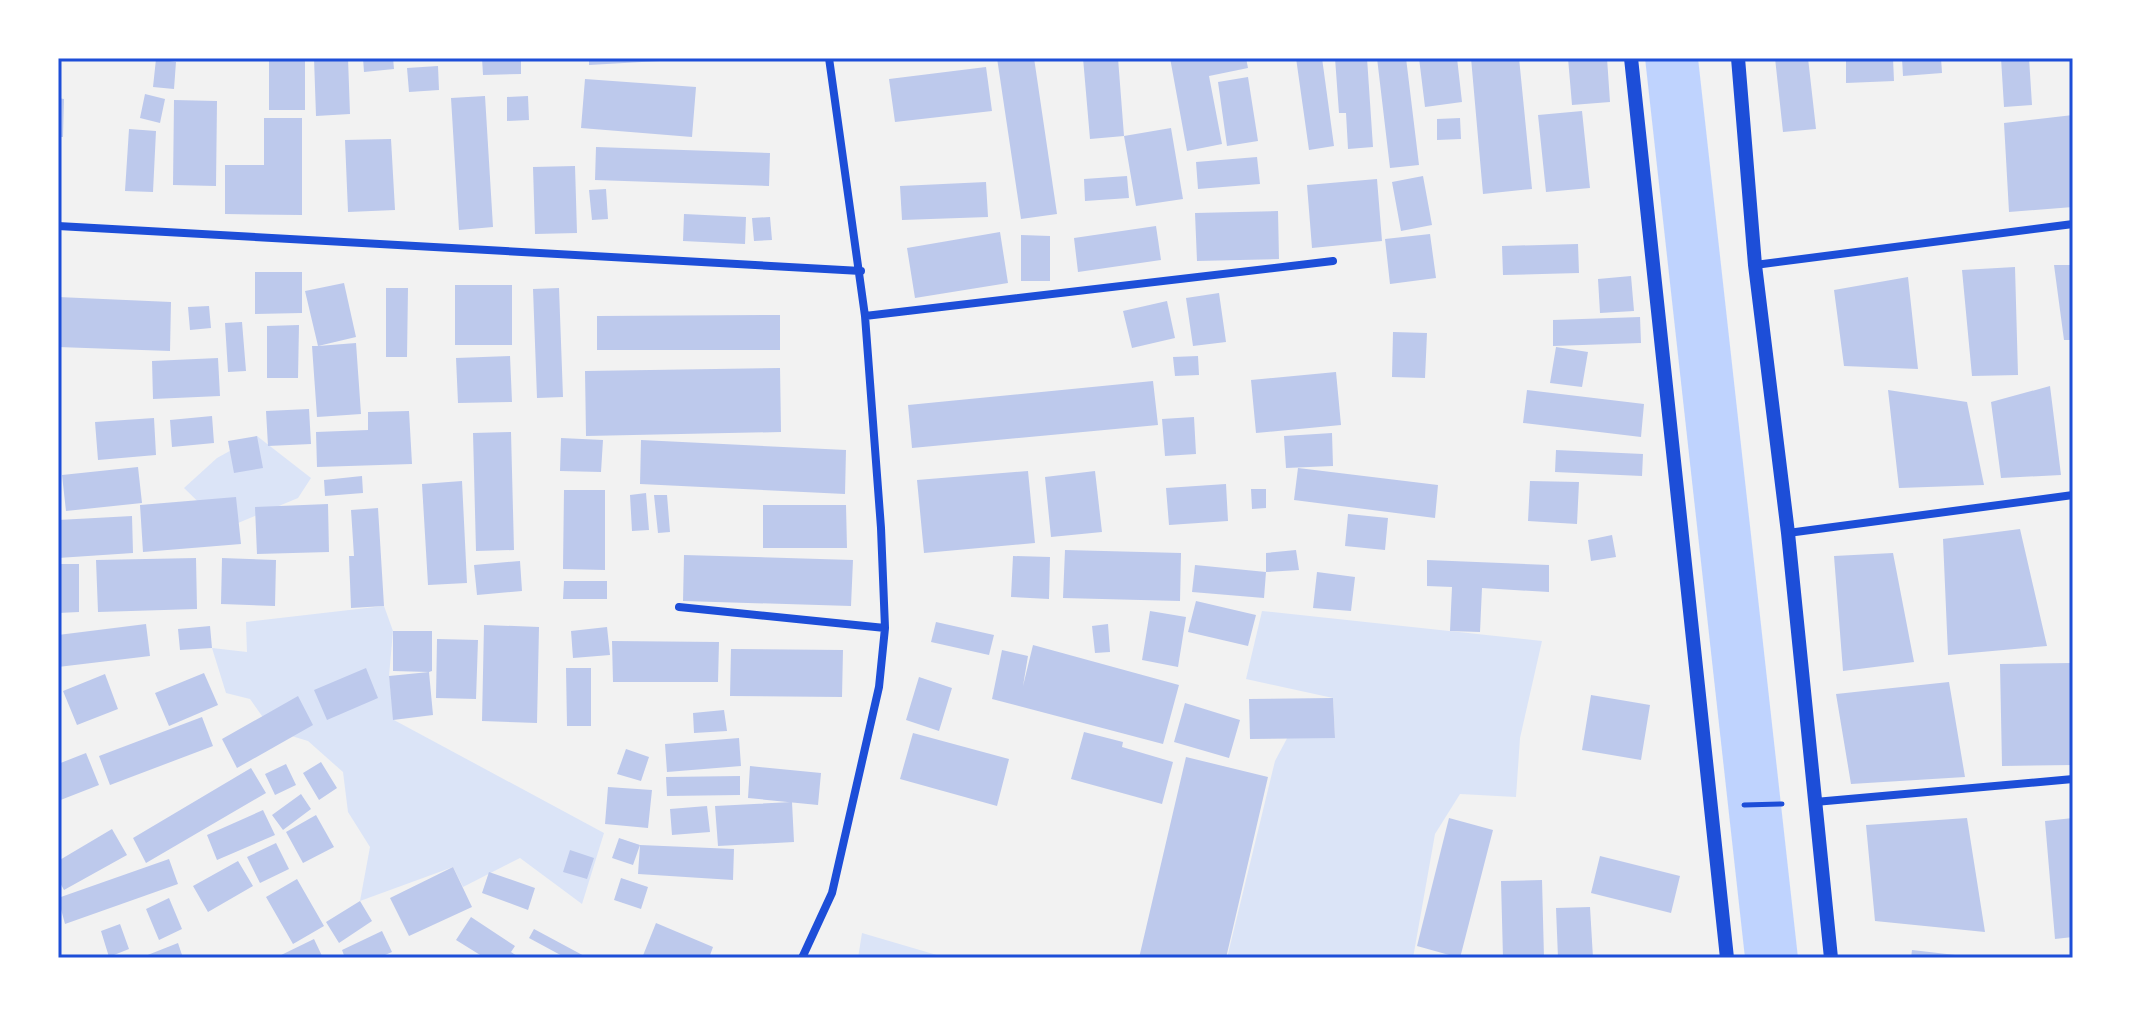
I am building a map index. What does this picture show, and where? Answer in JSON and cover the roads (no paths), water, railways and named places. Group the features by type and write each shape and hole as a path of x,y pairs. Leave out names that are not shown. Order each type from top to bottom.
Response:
{"street":[{"path":"802,958 832,893 879,687 885,628 881,528 861,271 829,58"},
{"path":"1631,58 1727,958"},
{"path":"1738,58 1755,265 1788,533 1831,958"},
{"path":"1755,265 2073,224"},
{"path":"58,226 861,271"},
{"path":"865,316 1333,261"},
{"path":"1788,533 2073,495"},
{"path":"679,607 885,628"},
{"path":"1815,802 2073,779"}],"water":[{"path":"1645,58 1698,58 1798,958 1745,958"}]}
